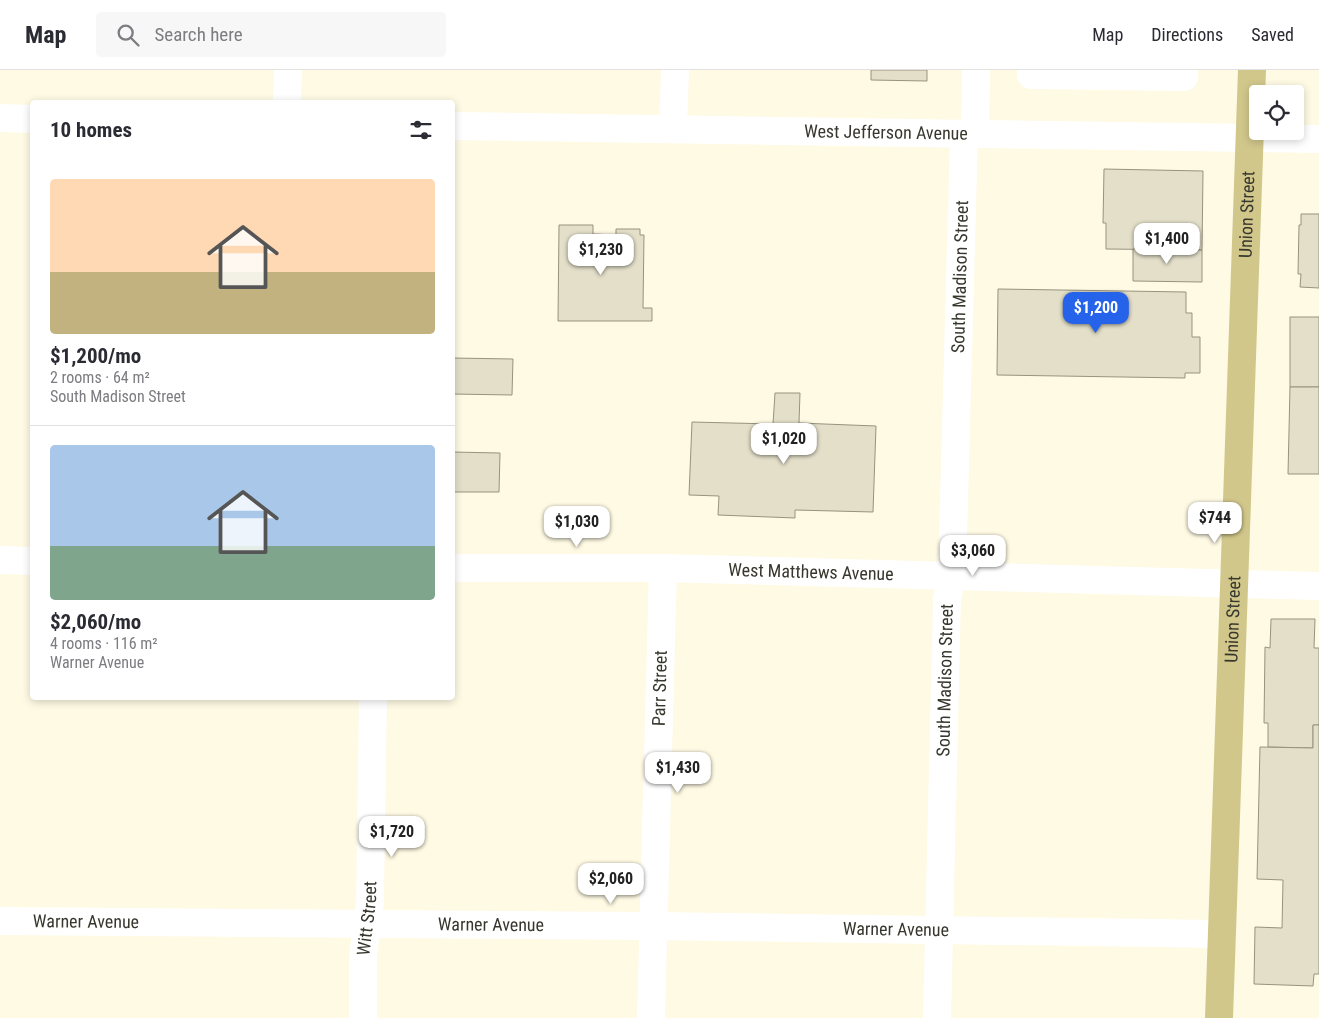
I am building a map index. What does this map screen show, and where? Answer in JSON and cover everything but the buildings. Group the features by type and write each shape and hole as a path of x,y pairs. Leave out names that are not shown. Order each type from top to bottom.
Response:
{"main road":[{"name":"Union Street","path":"1252,70 1252,85"},
{"name":"Union Street","path":"1219,1018 1228,708 1235,584 1250,140"}],"street":[{"path":"287,100 288,70"},
{"path":"673,129 676,70"},
{"name":"South Madison Street","path":"937,1018 947,599 952,575 969,134 976,70"},
{"path":"1031,70 1031,75 1184,77 1184,70"},
{"path":"0,118 30,119"},
{"name":"West Jefferson Avenue","path":"455,126 1249,138"},
{"name":"West Jefferson Avenue","path":"1304,139 1319,139"},
{"path":"0,560 30,561"},
{"name":"West Matthews Avenue","path":"455,568 663,568 1319,586"},
{"name":"Parr Street","path":"651,1018 663,568"},
{"name":"Witt Street","path":"363,1018 363,957 370,901 373,700"},
{"name":"Warner Avenue","path":"0,922 653,926 1222,934"}]}
